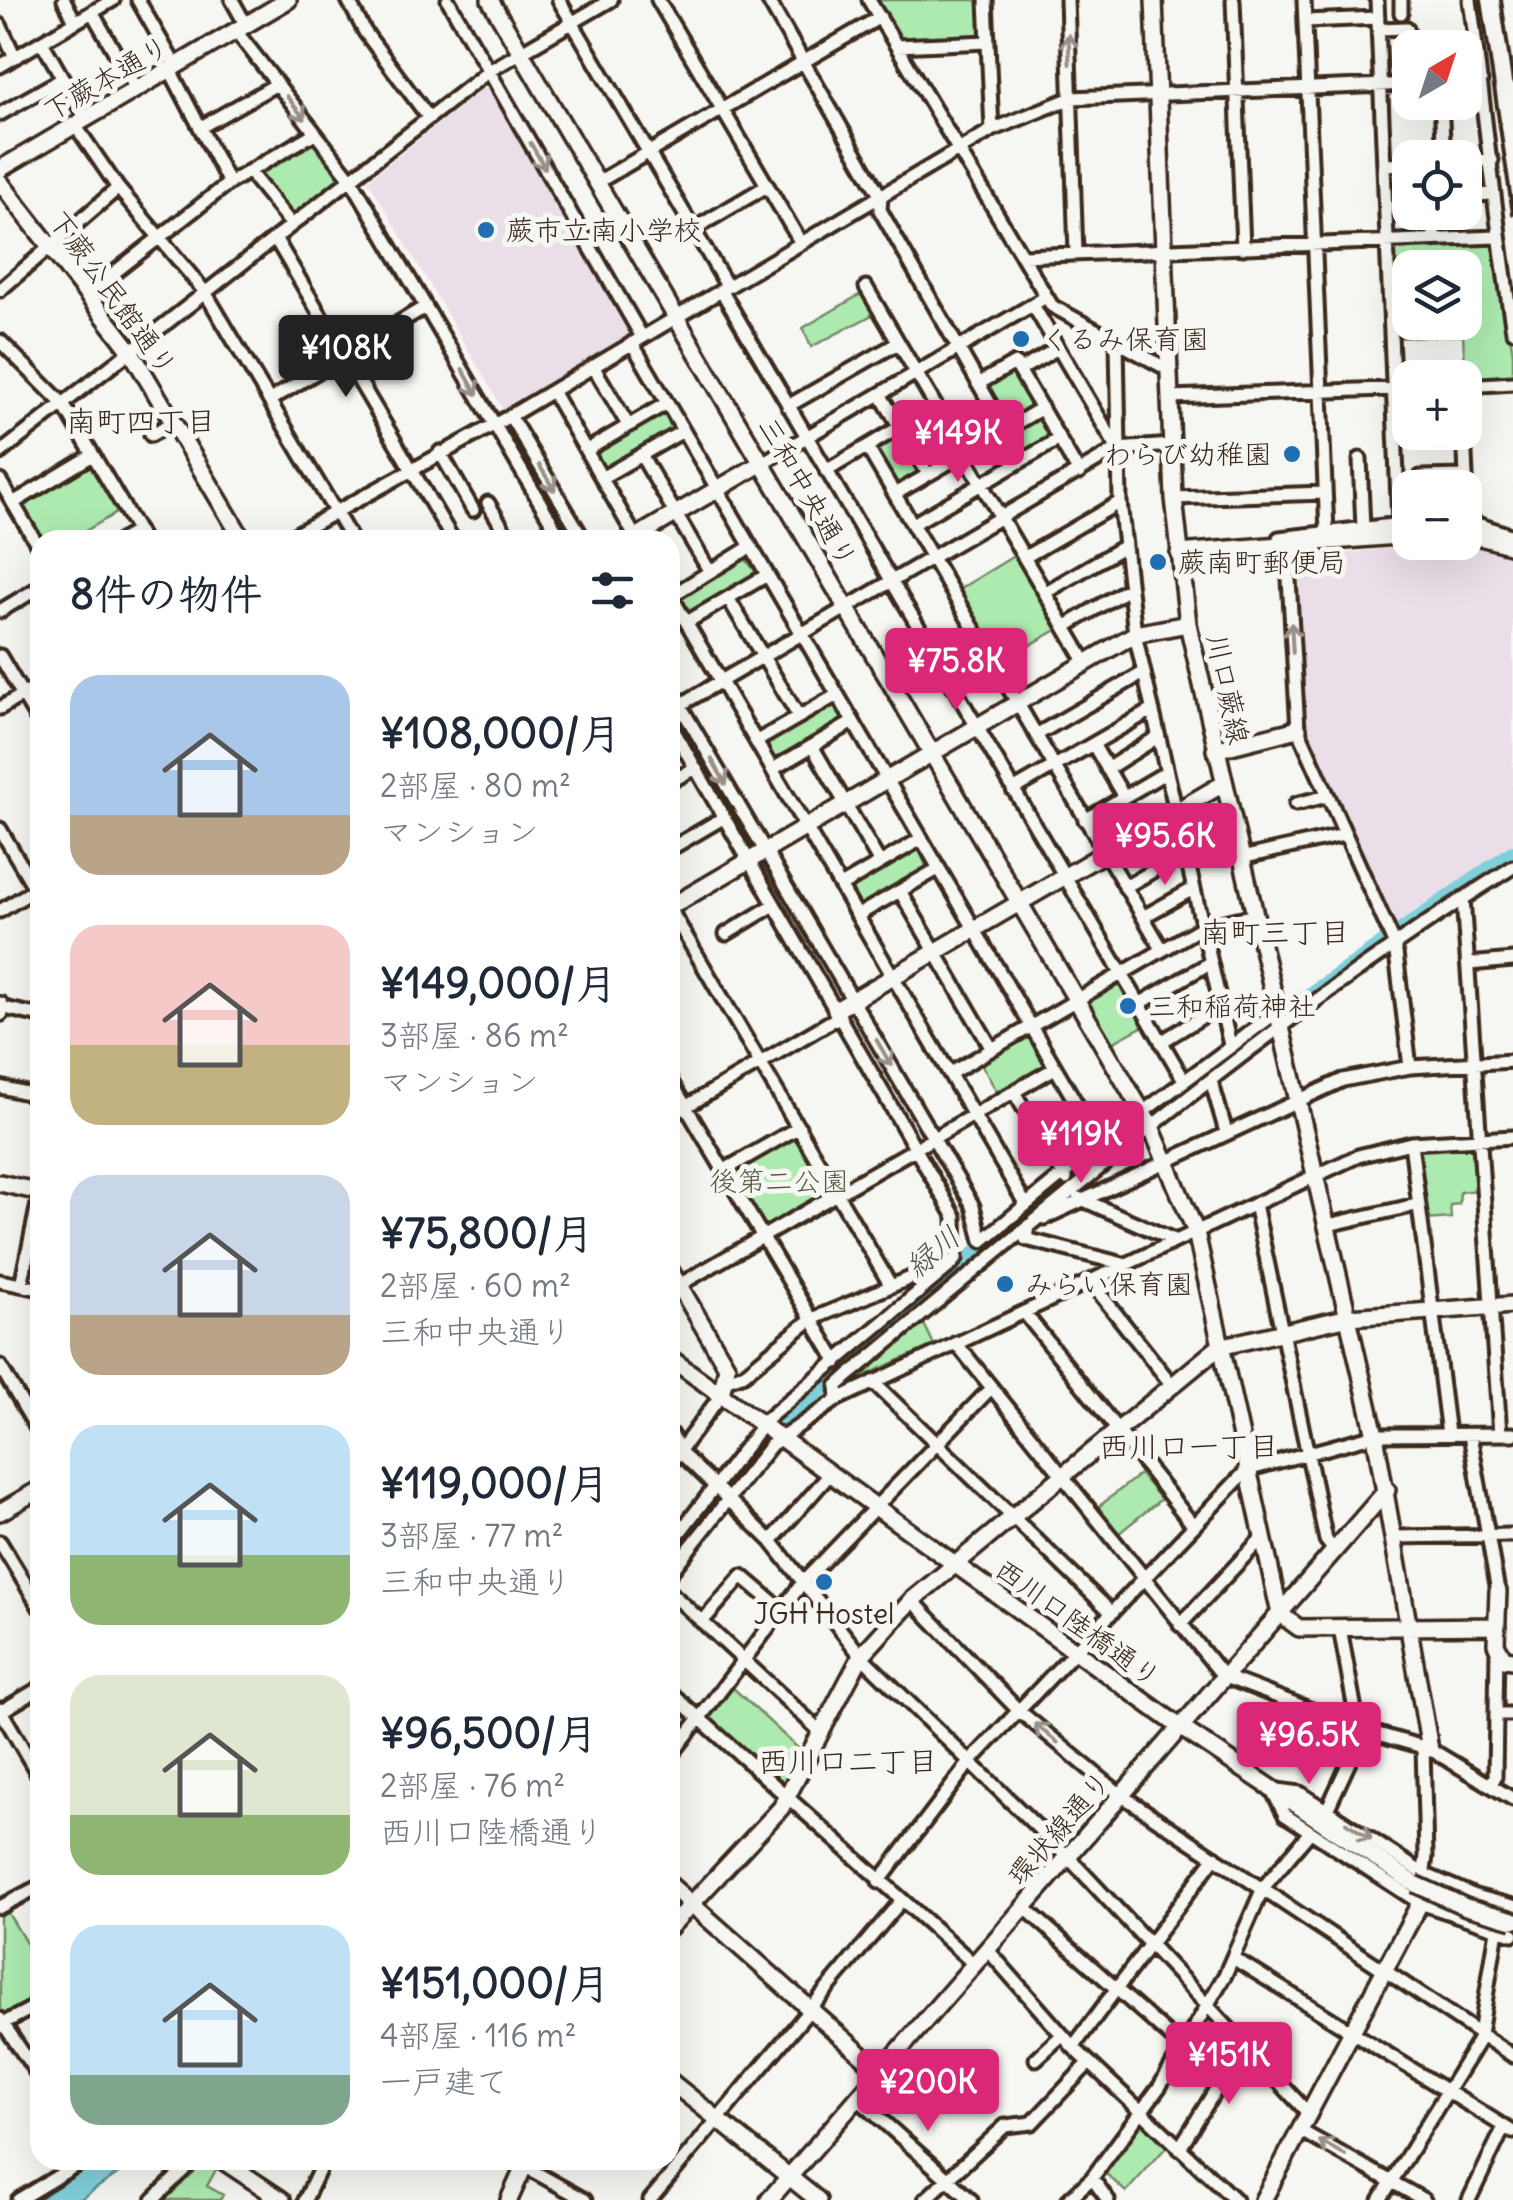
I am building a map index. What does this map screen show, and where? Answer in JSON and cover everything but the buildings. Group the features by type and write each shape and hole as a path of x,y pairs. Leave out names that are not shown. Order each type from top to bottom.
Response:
{"street":[{"path":"64,0 75,21"},
{"path":"0,66 113,0"},
{"path":"232,0 241,28 277,84 351,179 556,530"},
{"name":"下蕨本通り","path":"0,169 288,0"},
{"path":"348,0 365,32 430,118"},
{"path":"448,0 637,340 666,403 1100,1144"},
{"name":"三和中央通り","path":"490,0 1146,1119 1196,1232 1260,1540 1280,1614"},
{"path":"559,0 694,229 788,406 1184,1080"},
{"path":"0,453 489,71 611,0"},
{"path":"658,0 801,243"},
{"path":"768,0 881,197 880,210 1005,430"},
{"path":"870,0 1052,306 1168,370"},
{"path":"986,0 992,130"},
{"path":"1067,0 1076,253"},
{"name":"川口蕨線","path":"1154,0 1174,498 1188,624 1376,1435 1427,1748"},
{"path":"1233,0 1243,248"},
{"path":"1304,0 1324,538"},
{"path":"1378,0 1392,364"},
{"path":"1470,0 1474,30"},
{"path":"142,1 229,184"},
{"path":"92,12 136,90"},
{"path":"598,182 880,17"},
{"path":"1306,21 1378,23 1407,30"},
{"path":"0,25 15,57"},
{"path":"42,42 80,122 118,188 205,292 346,530"},
{"path":"898,46 988,42"},
{"path":"0,114 62,79"},
{"path":"201,127 277,84"},
{"path":"302,530 510,416 992,130 1071,98 1392,85"},
{"path":"1482,88 1497,237 1513,331"},
{"path":"87,294 229,184 315,133"},
{"path":"1482,160 1492,160"},
{"path":"1384,164 1392,164"},
{"path":"250,172 292,225"},
{"name":"下蕨公民館通り","path":"0,182 130,350 237,530"},
{"path":"694,229 767,186"},
{"path":"0,290 118,188"},
{"path":"1482,195 1492,194"},
{"path":"1434,230 1434,239"},
{"path":"1023,256 1497,237"},
{"path":"275,238 448,530"},
{"path":"866,288 1086,662"},
{"path":"650,530 1046,298"},
{"path":"1033,305 1118,450"},
{"path":"270,400 425,307"},
{"path":"0,341 63,404 136,530"},
{"path":"1116,342 1120,502 1135,634 1230,1045"},
{"path":"788,406 898,343"},
{"path":"1020,370 1058,348"},
{"path":"978,384 1015,363 1079,473"},
{"path":"593,366 628,426"},
{"path":"1482,385 1513,382"},
{"path":"1171,397 1392,388"},
{"path":"552,391 630,530"},
{"path":"880,394 928,474"},
{"path":"586,450 666,403"},
{"path":"894,494 1042,408"},
{"path":"510,416 578,530"},
{"path":"151,434 173,422"},
{"path":"826,471 900,427"},
{"path":"603,477 682,431"},
{"path":"912,524 1059,438"},
{"path":"680,705 1118,450 1172,445"},
{"path":"866,448 1162,949"},
{"path":"440,452 473,510"},
{"path":"640,455 710,572"},
{"path":"13,503 93,456"},
{"path":"1360,459 1363,528"},
{"path":"1469,470 1482,465"},
{"path":"0,481 30,532"},
{"path":"1174,498 1325,494"},
{"path":"488,502 504,530"},
{"path":"1025,556 1120,502"},
{"path":"1179,552 1287,546 1363,528 1392,528"},
{"path":"1482,529 1513,536"},
{"path":"1262,546 1269,539 1324,538 1392,530"},
{"path":"1482,532 1513,546"},
{"path":"1287,546 1298,730 1395,945 1410,1067"},
{"path":"680,589 750,547"},
{"path":"1046,592 1123,547"},
{"path":"687,622 766,574"},
{"path":"1066,626 1128,589"},
{"path":"0,611 30,594"},
{"path":"728,598 798,717"},
{"path":"680,611 1026,1205"},
{"path":"680,902 1135,634 1188,624"},
{"path":"942,667 982,644"},
{"path":"0,656 30,708"},
{"path":"1036,736 1143,674"},
{"path":"0,708 30,691"},
{"path":"757,742 837,695"},
{"path":"1013,790 1150,710"},
{"path":"680,716 765,850 974,1206 982,1241 1100,1144 1211,1080 1279,1020"},
{"path":"773,769 853,722"},
{"path":"1215,750 1298,730"},
{"path":"1107,768 1156,738"},
{"path":"680,743 955,1217 956,1259"},
{"path":"1092,744 1124,797"},
{"path":"812,746 880,863"},
{"path":"680,777 696,768"},
{"path":"1085,820 1165,774"},
{"path":"680,1110 853,1001 1224,784"},
{"path":"1296,804 1326,796"},
{"path":"680,844 723,818"},
{"path":"0,829 30,877"},
{"path":"697,834 705,848"},
{"path":"1241,858 1344,835"},
{"path":"841,886 921,839"},
{"path":"1126,888 1184,853"},
{"path":"838,1399 837,1386 1025,1228 1076,1193 1184,1080 1230,1045 1279,1020 1513,867"},
{"path":"858,915 938,869"},
{"path":"1143,918 1193,889"},
{"path":"900,891 992,1050"},
{"path":"0,910 30,895"},
{"path":"880,1882 970,1762 1247,1470 1376,1435 1506,1434 1463,898"},
{"path":"726,934 774,905"},
{"path":"951,1073 1202,927 1254,915"},
{"path":"680,925 891,1286"},
{"path":"1469,964 1513,960"},
{"path":"1139,1004 1210,963"},
{"path":"1161,1042 1220,1006"},
{"path":"0,1008 30,1014"},
{"path":"1076,1193 1165,1160 1343,1080 1410,1067 1513,1061"},
{"path":"680,1275 761,1236 1055,1068"},
{"path":"1211,1080 1226,1132"},
{"path":"0,1087 30,1094"},
{"path":"1014,1092 1076,1193 1174,1240"},
{"path":"680,1097 837,1362"},
{"path":"723,1171 799,1127"},
{"path":"680,1561 779,1438 838,1399 1358,1156 1411,1143 1513,1137"},
{"path":"1411,1143 1448,1434"},
{"path":"0,1184 30,1191"},
{"path":"1115,1214 1122,1201"},
{"path":"1255,1204 1326,1540 1334,1550"},
{"path":"1328,1225 1416,1205"},
{"path":"1025,1228 1026,1239 1123,1264"},
{"path":"21,1285 30,1241"},
{"path":"680,1449 724,1388 810,1320 956,1259"},
{"path":"680,1530 712,1482 763,1426 956,1259"},
{"path":"0,1281 30,1287"},
{"path":"1090,1281 1172,1385"},
{"path":"680,1288 726,1367 724,1388"},
{"path":"680,1916 786,1799 862,1656 912,1600 1218,1347 1349,1317 1513,1305"},
{"path":"1024,1312 1194,1525"},
{"path":"956,1343 1223,1676 1364,1730 1427,1748 1513,1800"},
{"name":"西川口陸橋通り","path":"680,1364 724,1388 779,1438 1272,1790 1466,1907 1513,1920"},
{"path":"0,1366 30,1417"},
{"path":"872,1382 1112,1613"},
{"path":"680,1744 803,1582 991,1388"},
{"path":"1470,1435 1498,1592 1495,1776 1490,1785"},
{"path":"680,1463 712,1482 772,1540 862,1656 1068,1856 1310,2115"},
{"path":"772,1540 830,1474"},
{"name":"環状線通り","path":"769,2200 1387,1490"},
{"path":"0,1512 30,1495"},
{"path":"1395,1538 1513,1535"},
{"path":"1180,1626 1260,1540"},
{"path":"0,1542 30,1592"},
{"path":"702,1622 742,1576 782,1610"},
{"path":"912,1600 1018,1710 1121,1795 1513,2056"},
{"path":"680,1601 821,1732"},
{"path":"1280,1614 1299,1628 1499,1629"},
{"path":"1340,1628 1356,1721 1364,1730"},
{"path":"1499,1629 1504,1660 1513,1660"},
{"path":"30,1694 0,1711 30,1761"},
{"path":"680,1701 974,1964"},
{"path":"1496,1714 1513,1714"},
{"path":"1327,1810 1364,1730"},
{"path":"1263,2200 1420,1904 1427,1748"},
{"path":"1272,1790 1300,1793 1420,1879 1513,1906"},
{"path":"1272,1790 1285,1815 1420,1904 1513,1934"},
{"path":"1068,2200 1092,2178 1140,2112 1233,1958 1263,1888 1310,1832"},
{"path":"1073,2047 1215,1857"},
{"path":"0,1906 30,1891"},
{"path":"680,1894 881,2072"},
{"path":"680,2164 901,1900"},
{"path":"1024,1907 1182,2047"},
{"path":"1380,2200 1481,2034 1497,1930"},
{"path":"987,1949 1073,2047 1235,2200"},
{"path":"1233,1958 1508,2130 1469,2200"},
{"path":"30,2009 1,2022 30,2064"},
{"path":"1036,2059 1062,2035"},
{"path":"1180,2149 1244,2044"},
{"path":"924,2200 1005,2126 1032,2124 1089,2063"},
{"path":"680,2089 791,2174 818,2200"},
{"path":"858,2099 971,2200"},
{"path":"1301,2131 1424,2200"},
{"path":"18,2200 68,2170"},
{"path":"153,2200 184,2170"},
{"path":"237,2170 282,2200"},
{"path":"306,2200 320,2170"},
{"path":"510,2200 519,2170"},
{"path":"534,2170 585,2200"},
{"path":"650,2200 675,2170"},
{"path":"1092,2178 1108,2200"}],"shaded area":[{"name":"蕨市立南小学校","path":"486,86 632,329 503,409 368,180"},
{"path":"1482,546 1513,554 1513,849 1393,930 1306,735 1295,558 1392,548 1392,560 1482,560"}],"green space":[{"path":"875,0 979,0 981,38 900,41"},
{"path":"314,140 343,174 289,218 258,173"},
{"path":"1494,241 1513,353 1513,379 1482,381 1482,360 1465,360 1463,340 1482,340 1482,250 1392,250 1392,275 1391,244"},
{"path":"861,294 874,314 811,347 803,328"},
{"path":"1015,363 1059,439 1023,460 978,384"},
{"path":"664,410 676,430 604,470 593,452"},
{"path":"898,432 924,471 900,487 875,450"},
{"path":"88,462 94,464 121,510 87,530 35,530 21,506 24,500"},
{"path":"1017,554 1060,628 999,663 958,590"},
{"path":"744,557 758,575 688,615 680,597"},
{"path":"832,703 844,723 774,761 767,741"},
{"path":"914,848 919,849 928,871 859,906 848,889 852,884"},
{"path":"1121,981 1147,1024 1112,1043 1087,1000"},
{"path":"1029,1033 1049,1068 1000,1097 980,1062"},
{"name":"後第二公園","path":"796,1133 828,1191 764,1230 729,1173"},
{"path":"1470,1145 1475,1150 1478,1190 1460,1192 1459,1204 1450,1205 1451,1218 1425,1220 1415,1154 1419,1148"},
{"path":"923,1322 934,1345 848,1383"},
{"path":"1140,1474 1161,1499 1118,1534 1097,1508"},
{"path":"731,1686 801,1751 784,1782 775,1782 709,1719 708,1714"},
{"path":"5,1908 30,1949 30,2005 5,2019 0,2010 0,1910"},
{"path":"1139,2121 1147,2122 1169,2144 1126,2192 1103,2171"},
{"path":"190,2170 216,2170 207,2186 223,2195 220,2200 161,2200"}],"water":[{"path":"84,2170 123,2170 79,2200 37,2200"}],"waterway":[{"name":"緑川","path":"680,1545 779,1421 974,1257 1133,1127 1513,855"}],"railway":[{"path":"1481,0 1513,214"},
{"path":"1501,0 1513,82"}],"place":[{"name":"蕨市立南小学校","path":"486,230"},
{"name":"くるみ保育園","path":"1021,339"},
{"name":"わらび幼稚園","path":"1292,454"},
{"name":"蕨南町郵便局","path":"1158,562"},
{"name":"三和稲荷神社","path":"1128,1006"},
{"name":"みらい保育園","path":"1005,1284"},
{"name":"JGH Hostel","path":"824,1582"}],"district":[{"name":"南町四丁目","path":"141,422"},
{"name":"南町三丁目","path":"1275,933"},
{"name":"西川口一丁目","path":"1189,1447"},
{"name":"西川口二丁目","path":"848,1762"}]}
